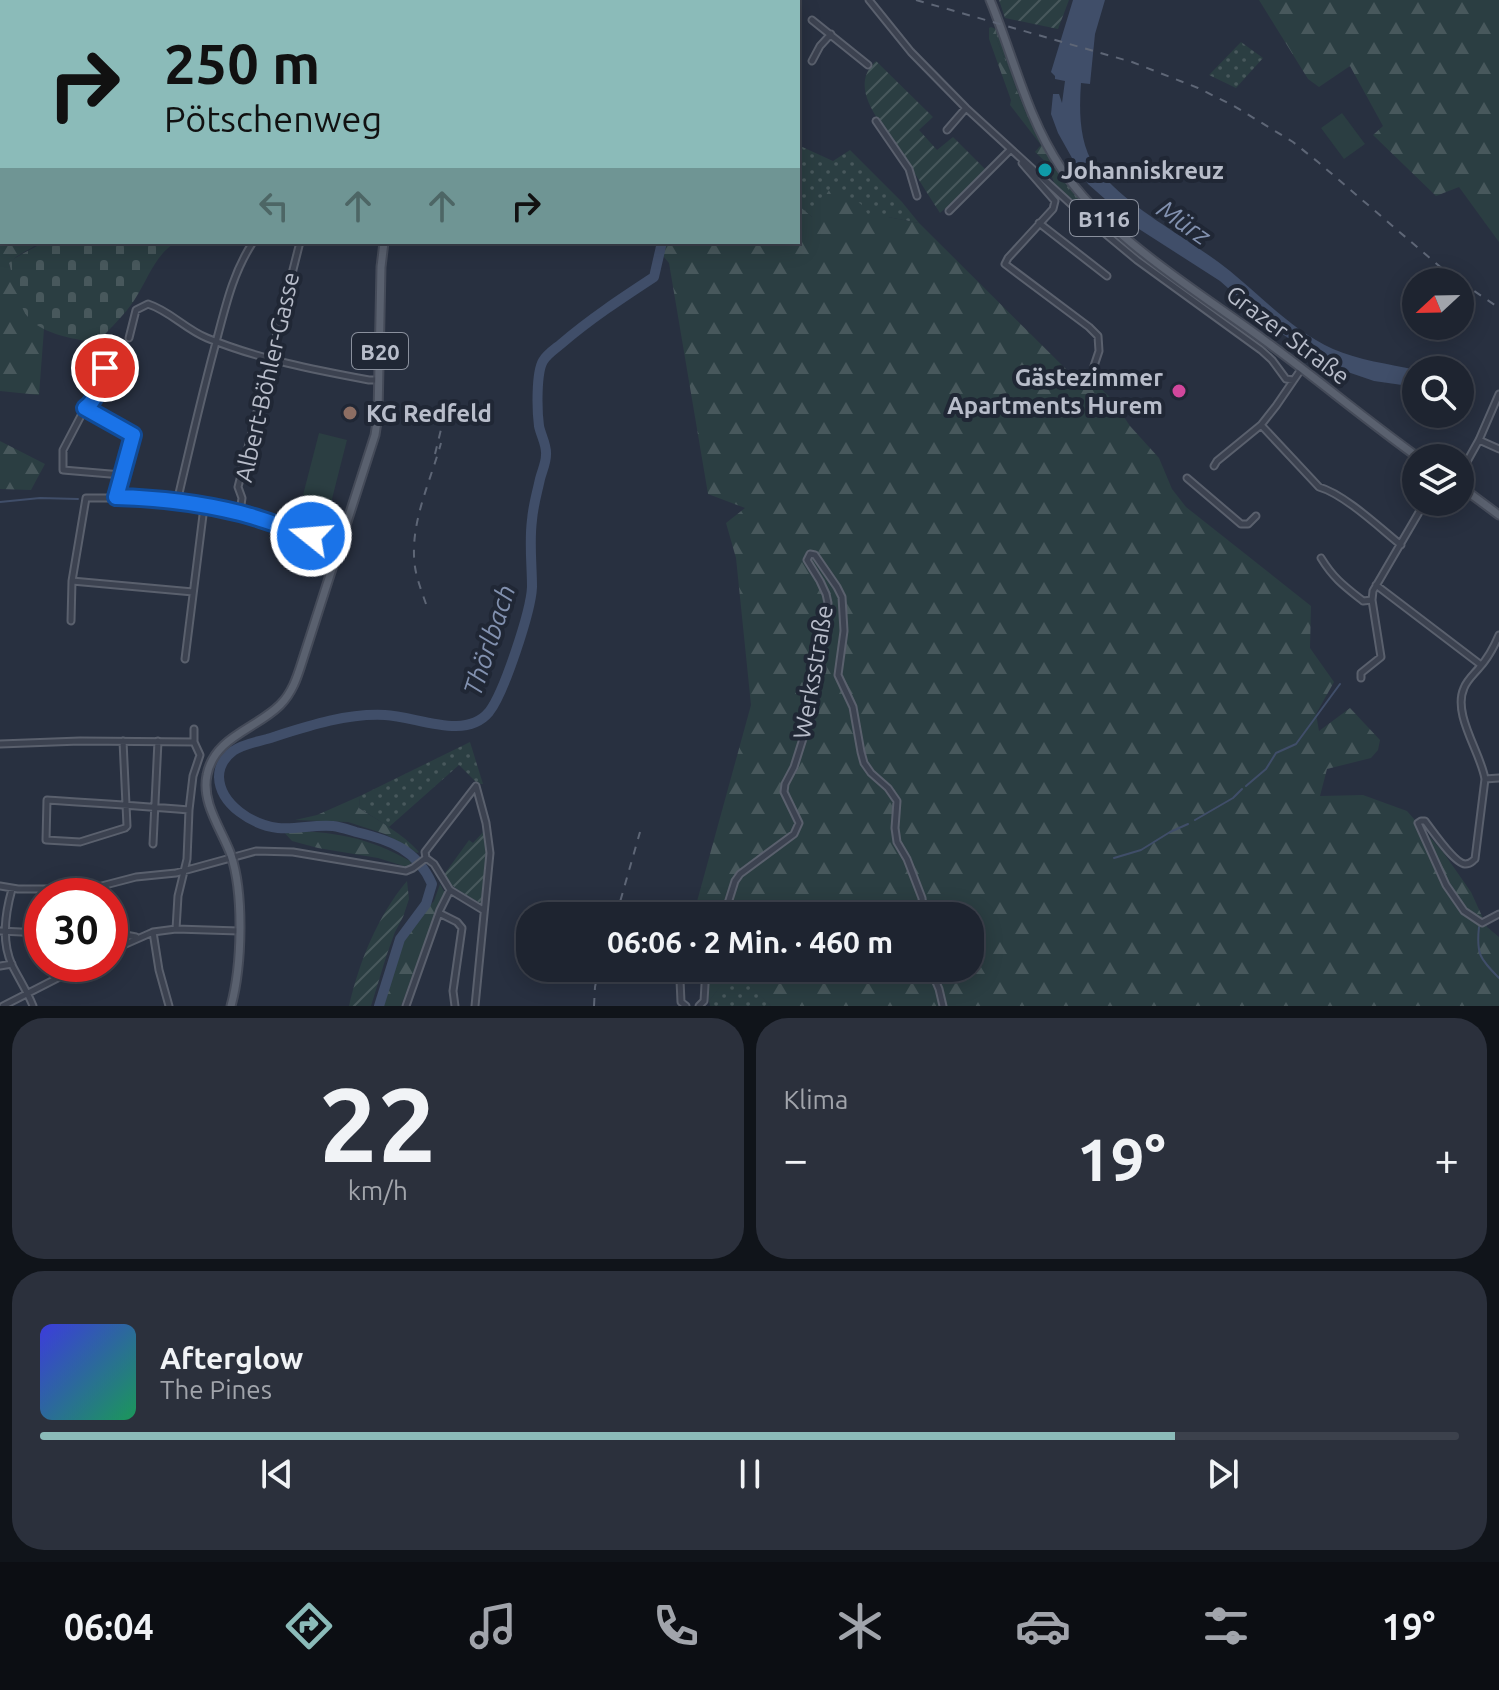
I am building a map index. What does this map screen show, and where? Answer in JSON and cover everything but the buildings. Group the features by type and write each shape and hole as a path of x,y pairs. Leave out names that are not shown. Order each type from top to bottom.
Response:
{"main road":[{"name":"Grazer Straße","path":"990,0 1046,142 1091,206 1143,252 1402,446"},
{"name":"B20","path":"231,1006 236,981 240,901 231,856 209,803 205,786 208,768 219,750 275,710 294,685 375,435 384,244"},
{"path":"1474,496 1499,515"}],"street":[{"name":"Grazer Straße","path":"869,0 911,52 966,108 1084,216 1261,350 1286,379 1293,380"},
{"path":"812,20 868,65"},
{"path":"812,61 831,34"},
{"path":"947,130 966,108"},
{"path":"876,121 909,169 917,196"},
{"path":"949,211 1011,149 1055,201 1053,209 1005,264 1098,336 1099,351 1094,366"},
{"path":"1039,223 1107,276"},
{"path":"177,502 233,279 252,244"},
{"name":"Albert-Böhler-Gasse","path":"240,513 242,498 238,487 299,244"},
{"path":"129,338 136,310 148,304 216,342 321,371 379,380"},
{"path":"111,345 101,384 63,450 63,470 122,475"},
{"path":"1214,466 1261,425 1302,368"},
{"path":"1474,449 1499,394"},
{"path":"85,408 133,435 116,497"},
{"path":"1261,425 1319,487 1339,497 1401,545"},
{"path":"1479,440 1499,449"},
{"path":"1187,478 1241,524 1248,524 1256,516"},
{"path":"71,621 72,581 86,498 139,498 240,513 339,547"},
{"path":"185,659 204,507"},
{"path":"1361,678 1361,673 1381,657 1373,591 1417,516"},
{"name":"Werksstraße","path":"728,902 740,874 794,834 799,823 784,792 785,784 807,726 808,683 823,636 828,603 820,581 807,560 810,554 815,555 842,597 844,631 838,675 853,707 864,763 897,801 897,842 907,859 922,902"},
{"path":"1321,558 1338,582 1363,601 1372,600"},
{"path":"72,581 193,592"},
{"path":"1376,585 1481,665"},
{"path":"1498,913 1482,923 1464,911 1446,885 1418,823 1425,821 1458,861 1473,862 1485,779 1465,722 1462,693 1499,635"},
{"path":"176,929 178,896 186,869 193,776 200,755 194,742 194,729"},
{"path":"123,741 126,805 127,826 123,830 80,842 46,840 47,800 126,805 155,807 189,810"},
{"path":"153,844 158,741"},
{"path":"0,744 194,742"},
{"path":"1485,779 1499,778"},
{"path":"128,880 176,873 231,856 274,850 406,871 424,858 425,852 476,786 490,853 475,1006"},
{"path":"424,858 434,864 450,890 483,910"},
{"path":"0,886 24,889"},
{"path":"12,889 2,931 12,964 33,1006"},
{"path":"406,1006 450,890"},
{"path":"439,913 462,928 453,991 455,1006"},
{"path":"128,942 153,932 176,929 239,931"},
{"path":"2,931 24,932"},
{"path":"153,932 169,1006"},
{"path":"128,935 137,937"},
{"path":"0,966 12,964"},
{"path":"3,1006 50,982"},
{"path":"680,982 681,1002 686,1006"},
{"path":"699,1006 704,1001 705,982"},
{"path":"936,982 943,1006"}],"green space":[{"path":"999,0 1069,0 1058,29 1005,18"},
{"path":"1259,0 1499,0 1499,242 1459,187 1436,196 1373,135 1383,126 1350,66 1319,87 1308,79"},
{"path":"991,27 996,29 997,40 1026,114 1075,197 1073,200 1054,183 1048,164 1035,152 1041,145 1010,105 1011,100 989,39"},
{"path":"996,29 999,30 1022,98 1058,170 1092,214 1146,262 1073,200 1075,197 1069,191 1026,114 997,40"},
{"path":"1241,42 1263,58 1236,88 1209,75"},
{"path":"876,61 933,117 919,130 937,150 953,137 987,171 940,213 870,106 865,83"},
{"path":"1342,113 1365,144 1344,159 1321,128"},
{"path":"800,146 833,161 850,150 919,223 888,217 812,217 800,207"},
{"path":"831,187 861,204 869,216 919,223 1078,381 1092,372 1097,385 1159,458 1172,489 1186,507 1311,606 1310,648 1334,682 1316,714 1319,731 1350,708 1380,740 1378,750 1371,758 1327,769 1320,796 1363,795 1407,811 1443,852 1471,892 1487,927 1499,937 1499,1006 771,1006 747,982 984,982 984,902 697,902 751,705 736,558 726,523 745,508 708,494 669,263 663,256 666,244 800,244 800,207 812,217"},
{"path":"0,244 38,244 9,264 27,316 44,329 39,395 0,391"},
{"path":"40,244 173,244 152,268 131,305 97,343 51,332 28,317 9,263"},
{"path":"319,433 347,440 331,503 303,495"},
{"path":"0,441 45,464 31,490 0,489"},
{"path":"470,742 483,784 478,784 459,765 389,827 359,808 360,796"},
{"path":"360,796 359,808 398,833 419,852 385,834 348,822 295,820 317,815"},
{"path":"282,830 349,837 380,846 412,862 407,867 378,858 318,848 292,841"},
{"path":"485,830 487,866 482,904 443,876 469,840 473,843"},
{"path":"407,881 409,899 371,1006 349,1006 371,940 387,909"},
{"path":"440,884 446,895 438,907 401,1006 381,1006 401,946 416,921 434,901"},
{"path":"708,982 724,982 709,1001"},
{"path":"723,982 748,982 771,1006 710,1006 709,1001"}],"water":[{"name":"Mürz","path":"1073,0 1105,0 1095,34 1090,84 1081,83 1080,94 1083,137 1098,170 1136,205 1215,259 1318,342 1363,359 1402,367 1402,385 1374,381 1333,367 1273,328 1220,281 1139,229 1088,184 1058,133 1051,114 1053,94 1059,94 1062,103 1065,81 1055,79 1051,72"}],"waterway":[{"name":"Thörlbach","path":"379,1006 400,939 426,904 432,884 426,872 402,848 381,839 333,826 278,828 258,823 240,812 225,796 219,777 221,766 230,753 241,747 340,719 385,715 454,726 467,725 489,712 509,670 532,587 533,515 546,455 538,411 538,383 543,361 606,309 654,277 662,244"},
{"path":"0,502 40,498 78,499"},
{"path":"1246,786 1266,769 1276,753 1296,744 1340,684"},
{"path":"1195,820 1233,798 1242,789"},
{"path":"1114,858 1141,850 1188,824"},
{"path":"1479,927 1481,956 1499,978"}],"railway":[{"path":"916,0 1132,62 1234,106 1293,142 1445,271 1499,308"},
{"path":"435,454 444,417"},
{"path":"426,604 415,567 415,535 441,443"},
{"path":"620,902 640,832"},
{"path":"594,1006 596,982"}],"place":[{"name":"Johanniskreuz","path":"1045,170"},
{"name":"Gästezimmer Apartments Hurem","path":"1179,391"},
{"name":"KG Redfeld","path":"350,413"}],"route":[{"path":"105,368 101,384 85,408 133,435 116,497 177,502 240,513 311,536"}]}
